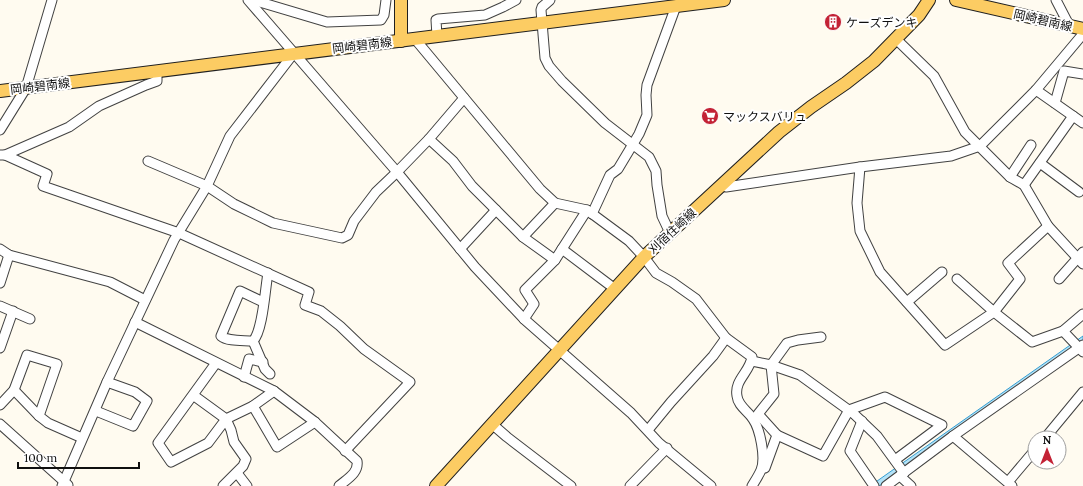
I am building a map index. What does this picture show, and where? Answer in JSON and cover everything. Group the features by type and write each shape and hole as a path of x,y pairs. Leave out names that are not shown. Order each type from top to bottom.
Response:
{"main road":[{"path":"401,0 401,41"},
{"name":"岡崎碧南線","path":"0,91 724,0"},
{"name":"刈宿住崎線","path":"436,486 644,257 779,132 874,61 919,15 929,0"},
{"name":"岡崎碧南線","path":"956,0 1083,29"}],"street":[{"path":"0,130 26,88 52,0"},
{"path":"248,0 397,172 460,249 524,319 631,413 660,443 711,486"},
{"path":"253,0 327,22 381,20 384,15 386,0"},
{"path":"437,36 435,23 438,19 485,15 516,0"},
{"path":"550,0 541,10 541,23 546,58 549,66 590,109 649,157 656,171 662,216 670,233"},
{"path":"1056,0 1069,25"},
{"path":"524,319 534,304 525,290 555,260 589,212 610,175 618,168 639,134 647,115 647,85 676,6"},
{"path":"722,185 726,187 860,167 951,156 980,146 1036,90 1083,34"},
{"path":"415,39 540,189 555,202 589,212 629,241 656,273 696,299 726,338 752,357 752,361 738,383 736,389 737,398 740,404 753,418 760,435 762,469 752,486"},
{"path":"896,39 934,76 965,132 1010,177 1024,185 1048,226 1081,258 1058,279"},
{"path":"0,424 65,484 82,438 96,411 107,382 174,240 207,186 230,136 294,53"},
{"path":"1055,103 1064,71 1061,61"},
{"path":"1064,71 1083,74"},
{"path":"3,155 69,127 99,106 157,81 157,72"},
{"path":"1036,90 1083,123"},
{"path":"148,161 207,186 234,204 273,223 342,238 348,235 354,221 376,192 429,139 464,98"},
{"path":"1024,185 1074,116"},
{"path":"429,139 453,161 472,186 523,237 555,260"},
{"path":"1010,177 1031,145"},
{"path":"3,155 47,174 43,186 179,233 309,292 305,305 321,311 340,326 364,349 410,382 344,451"},
{"path":"1040,163 1079,192"},
{"path":"860,167 857,204 860,231 880,272 945,345 994,312 1020,279 1008,263 1048,226"},
{"path":"523,237 555,202"},
{"path":"460,249 496,210"},
{"path":"0,248 9,255 110,282 145,300"},
{"path":"562,249 615,289"},
{"path":"0,283 9,255"},
{"path":"907,302 942,272"},
{"path":"254,341 257,337 262,317 268,273"},
{"path":"957,279 994,312 1032,342 1063,331 1083,314"},
{"path":"254,341 234,340 222,338 221,336 240,291 263,302"},
{"path":"0,306 30,318"},
{"path":"0,348 12,311"},
{"path":"135,322 274,391 315,422 344,451 357,461 358,465 356,471 339,486"},
{"path":"886,486 953,436 1082,348 1063,331"},
{"path":"821,337 787,343 771,365 774,394 758,414 777,435 823,456 849,410 886,397 942,425 895,460"},
{"path":"648,430 713,356 726,338"},
{"path":"254,341 265,369 270,374"},
{"path":"0,405 14,390 27,355 57,364 39,416"},
{"path":"244,377 249,359 263,362"},
{"path":"752,361 771,365 800,375 849,410 877,436 895,460 902,475 911,486"},
{"path":"216,363 158,443 171,462 208,443 226,419 253,406 274,391"},
{"path":"96,411 133,426 147,401 135,392 107,382"},
{"path":"14,390 48,424 82,438"},
{"path":"1052,430 1083,392"},
{"path":"193,395 226,419 234,442 246,459 243,466 223,486"},
{"path":"253,406 277,447 315,422"},
{"path":"862,422 850,451 874,486"},
{"path":"492,424 571,486"},
{"path":"765,468 777,435"},
{"path":"953,436 1010,484 1027,461"},
{"path":"630,486 667,448"},
{"path":"237,473 247,486"}],"water":[{"path":"1083,336 1083,343 879,486 870,486"}],"place":[{"name":"ケーズデンキ","path":"833,22"},
{"name":"マックスバリュ","path":"710,116"}]}
